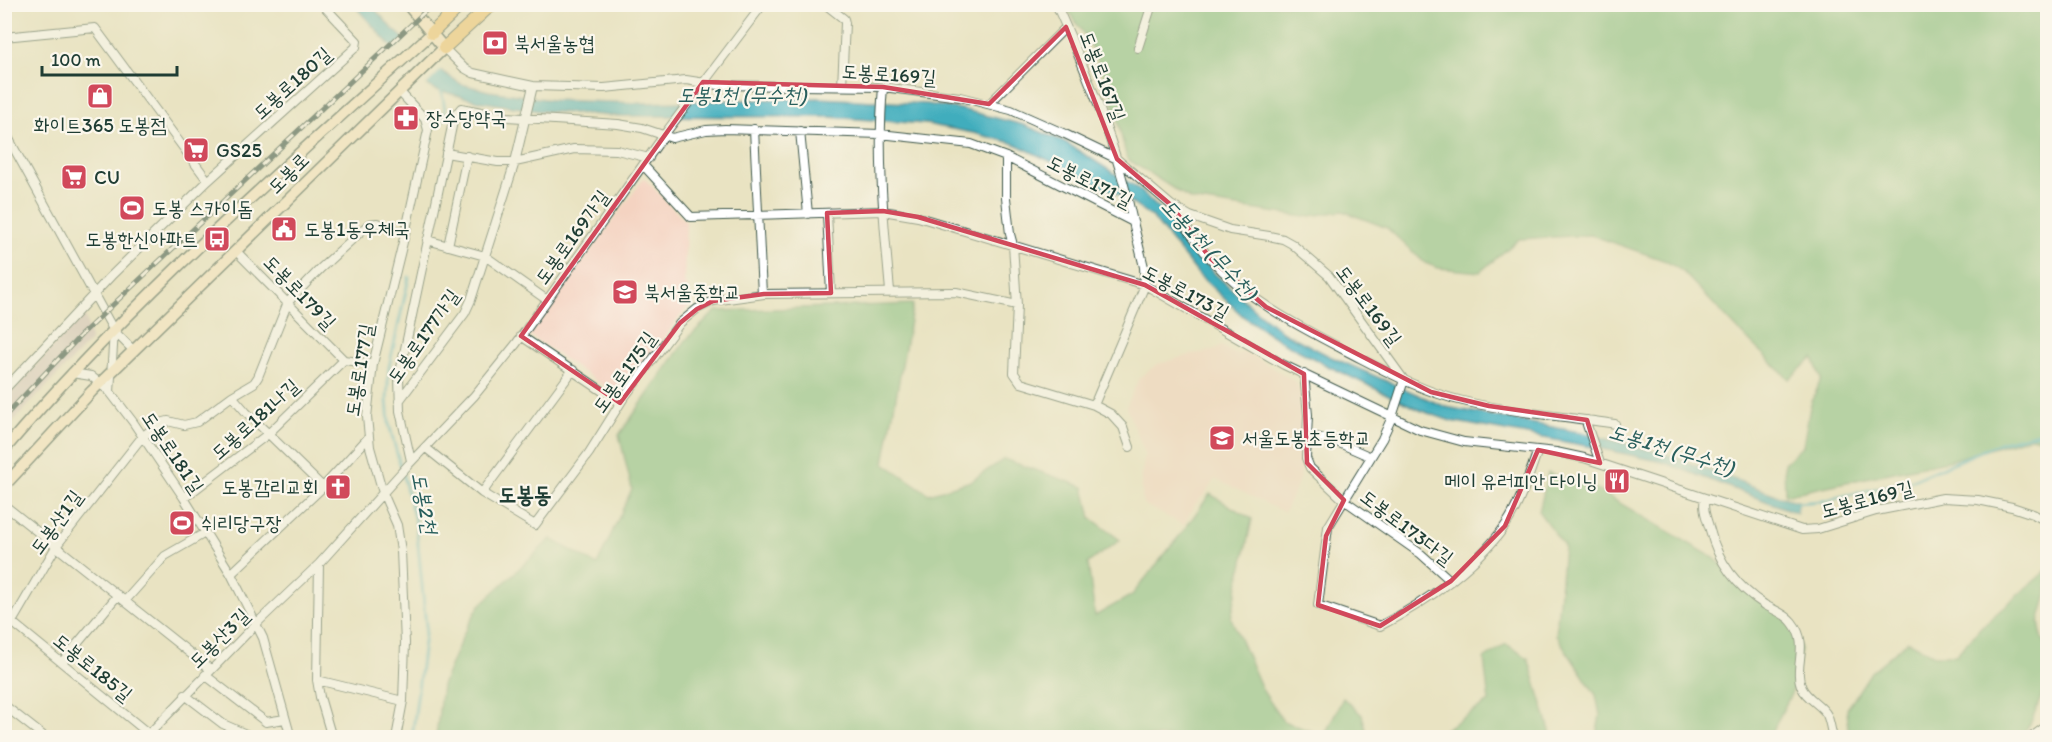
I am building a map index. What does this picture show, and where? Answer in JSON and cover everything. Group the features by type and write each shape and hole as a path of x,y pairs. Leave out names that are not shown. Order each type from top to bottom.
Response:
{"main road":[{"path":"407,4 427,37 440,51"},
{"name":"도봉로","path":"4,450 72,373 202,245 462,4"},
{"name":"도봉로","path":"4,486 112,371 400,89 492,4"}],"street":[{"name":"도봉로180길","path":"4,390 94,293 208,182 356,46 357,41 322,4"},
{"name":"도봉로169가길","path":"385,491 474,396 521,336 665,134 763,4"},
{"path":"825,4 844,19 845,23 843,86"},
{"name":"도봉로167길","path":"1056,4 1092,86 1118,162 1134,222"},
{"path":"1138,48 1152,4"},
{"path":"989,104 1066,27"},
{"path":"4,37 96,28 208,182"},
{"name":"도봉로169길","path":"440,51 473,74 533,89 604,88 686,80 736,86 843,86 937,93 989,104 1038,121 1118,162 1171,205 1190,216 1212,225 1245,234 1282,239 1292,244 1329,276 1403,382"},
{"name":"도봉로177길","path":"396,738 403,701 405,614 401,551 398,525 368,438 367,417 373,364 405,234 428,126 425,119 400,89"},
{"name":"도봉로177가길","path":"399,401 465,313 471,300 515,162 533,89"},
{"path":"882,90 880,132 883,210 890,291"},
{"name":"도봉로177길","path":"410,463 399,401 399,377 454,117 461,108 507,117 526,117"},
{"path":"526,117 618,124 665,134"},
{"path":"754,129 762,294"},
{"name":"도봉로171길","path":"665,134 672,138 706,130 754,129 880,132 960,141 979,146 1134,222 1145,285"},
{"path":"4,130 114,331 134,350"},
{"path":"800,131 808,214"},
{"path":"446,153 498,162 515,162 574,149 617,150 649,158"},
{"path":"448,246 467,156"},
{"path":"1006,158 1006,198 1013,245 1017,305 1014,373 1021,383 1094,405 1111,414 1123,427 1130,447"},
{"name":"도봉로173길","path":"644,166 691,218 883,210 918,217 1145,285 1274,359 1393,414 1420,430 1464,442 1600,460"},
{"name":"도봉로169길","path":"1171,205 1210,258 1266,307 1403,382 1464,401 1587,423 1616,424"},
{"path":"826,213 831,292"},
{"path":"142,437 160,423 184,425 197,422 254,383 288,302 369,224 377,223 405,234"},
{"path":"427,240 485,256 547,300"},
{"name":"도봉로179길","path":"236,251 344,360"},
{"path":"1094,405 1145,285"},
{"name":"도봉로175길","path":"426,448 482,493 535,525 589,453 620,403 680,323 697,309 712,301 762,294 956,291 1017,305"},
{"path":"110,392 114,331"},
{"path":"521,336 620,403"},
{"path":"344,360 373,364"},
{"name":"도봉로181나길","path":"184,498 268,434 344,360"},
{"path":"482,493 573,370"},
{"path":"72,373 91,376 110,392"},
{"name":"도봉로173다길","path":"1304,374 1308,435 1307,463 1344,500 1421,554 1451,580"},
{"path":"1344,500 1382,439 1403,382"},
{"name":"도봉로181길","path":"110,392 184,498 231,574 263,638 291,738"},
{"path":"232,396 323,487"},
{"path":"1587,423 1600,460"},
{"name":"도봉로173다길","path":"1308,435 1337,441 1371,457"},
{"name":"도봉산1길","path":"4,631 12,622 57,545 142,437"},
{"path":"231,574 323,487 368,438"},
{"name":"도봉로173다길","path":"1344,500 1334,515 1326,536 1318,605 1380,626 1412,610 1488,547 1505,526 1516,507 1538,450"},
{"name":"도봉로169길","path":"1600,460 1705,498 1806,530 1818,529 1876,511 1943,498 1978,500 2012,507 2048,522"},
{"name":"도봉산3길","path":"149,736 256,622 319,564 385,491"},
{"path":"1705,498 1704,508 1712,539 1723,564 1737,583 1764,604 1791,620 1799,632 1802,655 1799,674 1803,689 1827,714 1833,738"},
{"path":"4,505 118,595 266,722 285,719"},
{"path":"125,601 165,556 205,533"},
{"path":"319,564 317,680 332,738"},
{"path":"62,662 118,595"},
{"name":"도봉로185길","path":"12,622 149,736"},
{"path":"317,680 403,701"},
{"path":"185,696 223,724 255,738"},
{"path":"4,717 8,707 43,737"},
{"path":"2030,738 2048,725"}],"highlighted area":[{"path":"1066,27 1117,159 1171,205 1210,258 1266,307 1431,392 1489,406 1587,420 1600,463 1538,450 1505,526 1451,581 1380,626 1318,605 1326,536 1344,500 1307,463 1304,374 1145,285 918,217 883,211 827,213 831,293 764,294 713,301 697,309 680,323 620,403 521,336 703,82 883,87 989,104"}],"shaded area":[{"name":"북서울중학교","path":"644,178 686,222 684,281 692,302 676,321 623,399 529,335"},
{"path":"85,315 91,340 5,430 5,399 66,332"},
{"name":"서울도봉초등학교","path":"1221,346 1235,354 1246,352 1296,382 1303,397 1307,423 1303,466 1284,512 1215,479 1193,507 1184,525 1143,504 1141,480 1145,453 1126,407 1139,378 1157,364 1212,351"}],"green space":[{"path":"1064,5 2047,5 2047,440 2030,437 1951,460 1785,495 1784,463 1803,446 1810,407 1821,379 1813,358 1789,379 1682,271 1666,261 1591,235 1519,239 1480,272 1438,268 1425,263 1387,228 1343,211 1304,217 1191,200 1127,159 1110,90 1088,40"},
{"path":"913,304 884,463 929,494 971,481 1004,459 1084,487 1091,518 1120,540 1088,563 1095,616 1132,595 1210,494 1252,519 1231,618 1263,691 1283,721 1324,736 1343,698 1362,715 1368,737 436,737 442,685 465,631 479,606 551,539 597,565 632,489 619,435 686,340 716,311"},
{"path":"1548,473 1594,488 1714,558 1753,592 1791,620 1801,649 1795,686 1767,738 1596,737 1600,715 1596,695 1556,635 1564,546 1539,512"},
{"path":"2047,570 2047,594 2039,622 2042,638 2047,645 2047,688 2030,724 2020,737 1849,737 1847,709 1871,672 1908,641 1934,655 1956,655 1981,627"},
{"path":"1506,644 1528,658 1552,737 1432,737 1489,702 1484,659"}],"water":[{"path":"354,5 371,5 392,28 444,73 461,84 489,91 552,100 640,103 819,98 927,104 960,109 1024,125 1065,142 1139,189 1215,274 1255,310 1283,332 1329,356 1446,407 1589,434 1668,455 1798,501 1797,513 1662,462 1451,421 1422,411 1279,340 1244,317 1199,275 1153,218 1118,194 1013,143 926,124 830,117 618,116 539,111 483,102 433,89 420,79"}],"pier":[{"path":"408,37 443,68 424,87 392,52"}],"waterway":[{"name":"도봉2천","path":"441,89 445,109 444,120"},
{"name":"도봉2천","path":"409,277 389,367 387,400 389,424 416,524 426,626 412,738"},
{"name":"도봉1천 (무수천)","path":"1795,503 1822,501 1913,480 2002,442 2038,433 2048,438"},
{"path":"2038,738 2048,731"}],"railway":[{"path":"4,417 82,334 433,4"}],"place":[{"name":"북서울농협","path":"495,43"},
{"name":"화이트365 도봉점","path":"100,96"},
{"name":"장수당약국","path":"406,118"},
{"name":"GS25","path":"196,150"},
{"name":"CU","path":"74,177"},
{"name":"도봉 스카이돔","path":"132,208"},
{"name":"도봉1동우체국","path":"284,229"},
{"name":"도봉한신아파트","path":"217,239"},
{"name":"북서울중학교","path":"625,292"},
{"name":"서울도봉초등학교","path":"1222,438"},
{"name":"메이 유러피안 다이닝","path":"1617,481"},
{"name":"도봉감리교회","path":"338,487"},
{"name":"쉬리당구장","path":"182,523"}],"district":[{"name":"도봉동","path":"525,494"}]}
